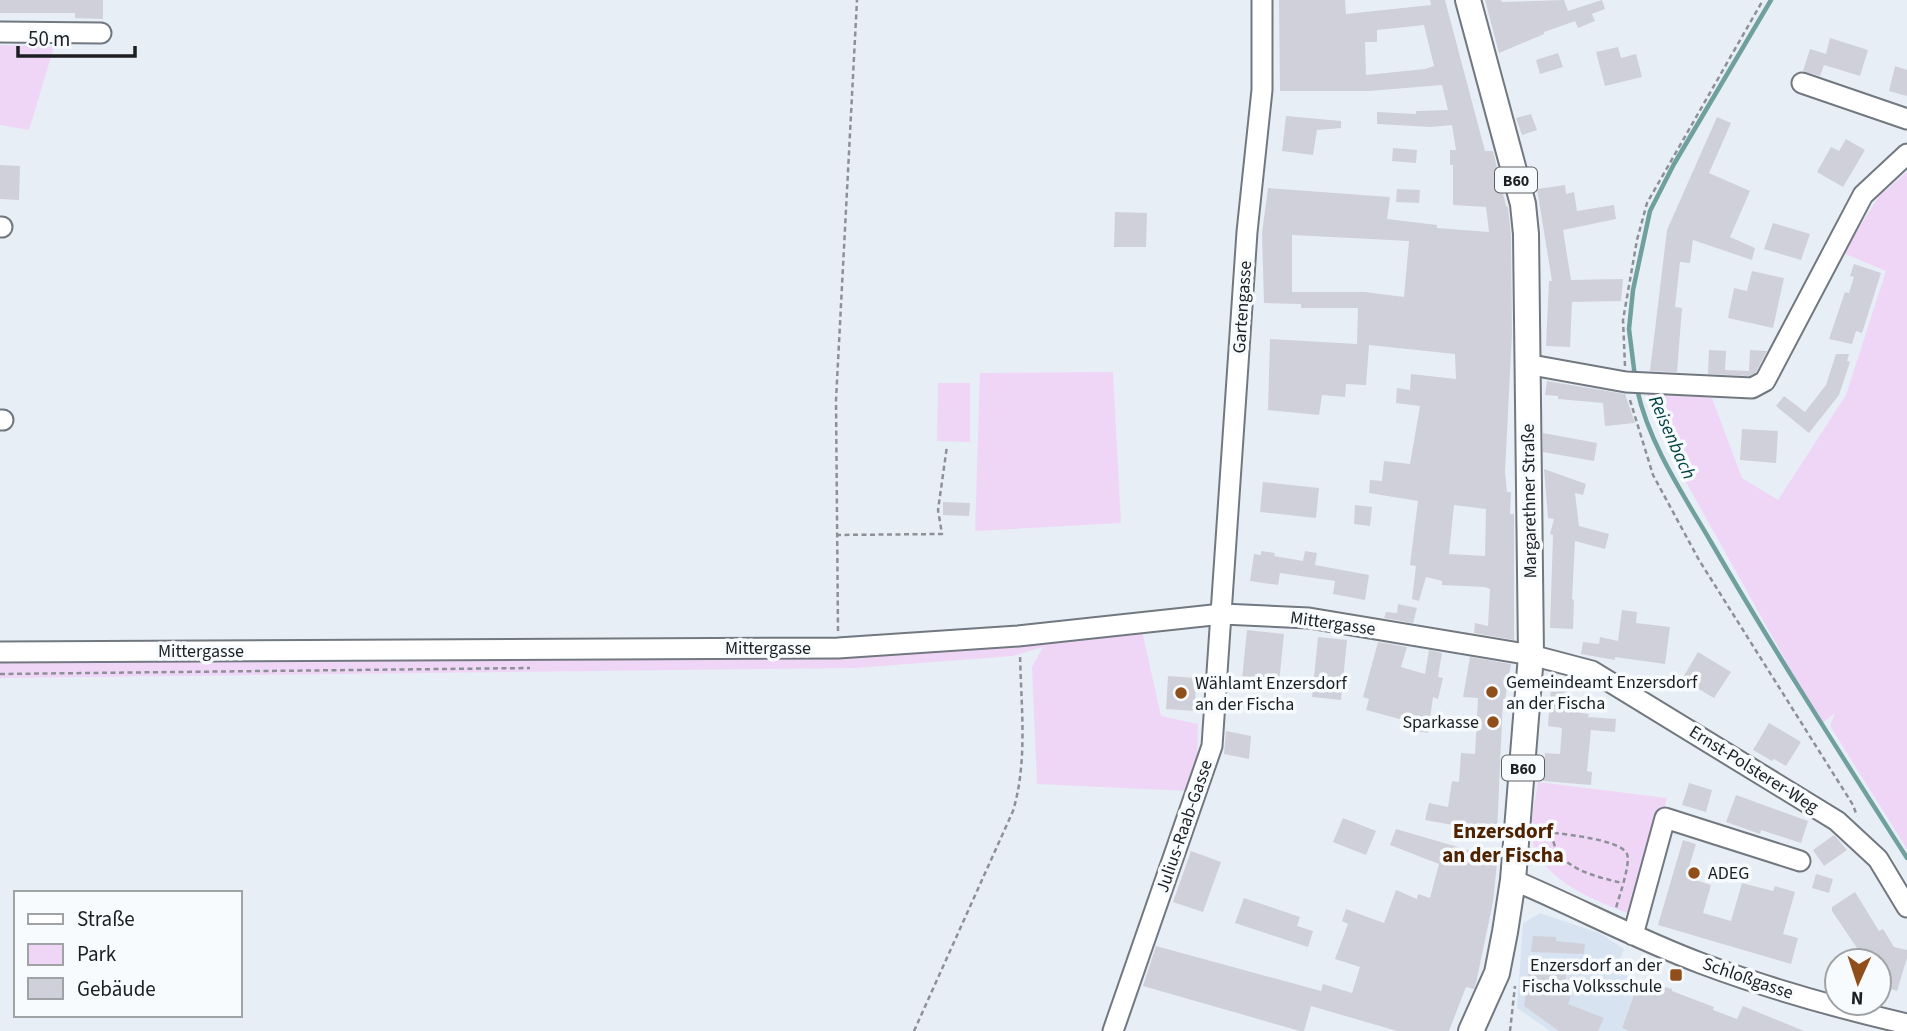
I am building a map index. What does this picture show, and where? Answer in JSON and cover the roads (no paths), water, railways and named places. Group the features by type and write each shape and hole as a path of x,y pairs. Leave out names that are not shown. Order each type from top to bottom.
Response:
{"main road":[{"name":"Margarethner Straße","path":"1468,0 1523,204 1527,262 1531,655 1513,880 1497,973 1471,1031"}],"street":[{"name":"Gartengasse","path":"1222,614 1247,232 1262,90 1262,0"},
{"path":"0,32 101,33"},
{"path":"1802,83 1907,119"},
{"path":"1527,364 1646,384 1752,388 1765,382 1863,195 1907,154"},
{"name":"Mittergasse","path":"0,652 838,648 1018,636 1222,614 1309,618 1531,655"},
{"name":"Julius-Raab-Gasse","path":"1113,1031 1212,746 1222,614"},
{"name":"Ernst-Polsterer-Weg","path":"1531,655 1592,671 1806,802 1855,835 1878,859 1907,907"},
{"path":"1633,935 1665,818 1800,861"},
{"name":"Schloßgasse","path":"1513,880 1704,964 1831,1006 1907,1024"}],"waterway":[{"name":"Reisenbach","path":"1635,377 1629,329 1633,290 1650,211 1674,164 1771,0"},
{"name":"Reisenbach","path":"1637,389 1658,449 1678,487 1734,582 1907,858"}],"place":[{"name":"Gemeindeamt Enzersdorf an der Fischa","path":"1492,692"},
{"name":"Wählamt Enzersdorf an der Fischa","path":"1181,693"},
{"name":"Sparkasse","path":"1493,722"},
{"name":"ADEG","path":"1694,873"},
{"name":"Enzersdorf an der Fischa Volksschule","path":"1676,975"}],"district":[{"name":"Enzersdorf an der Fischa","path":"1503,843"}]}
